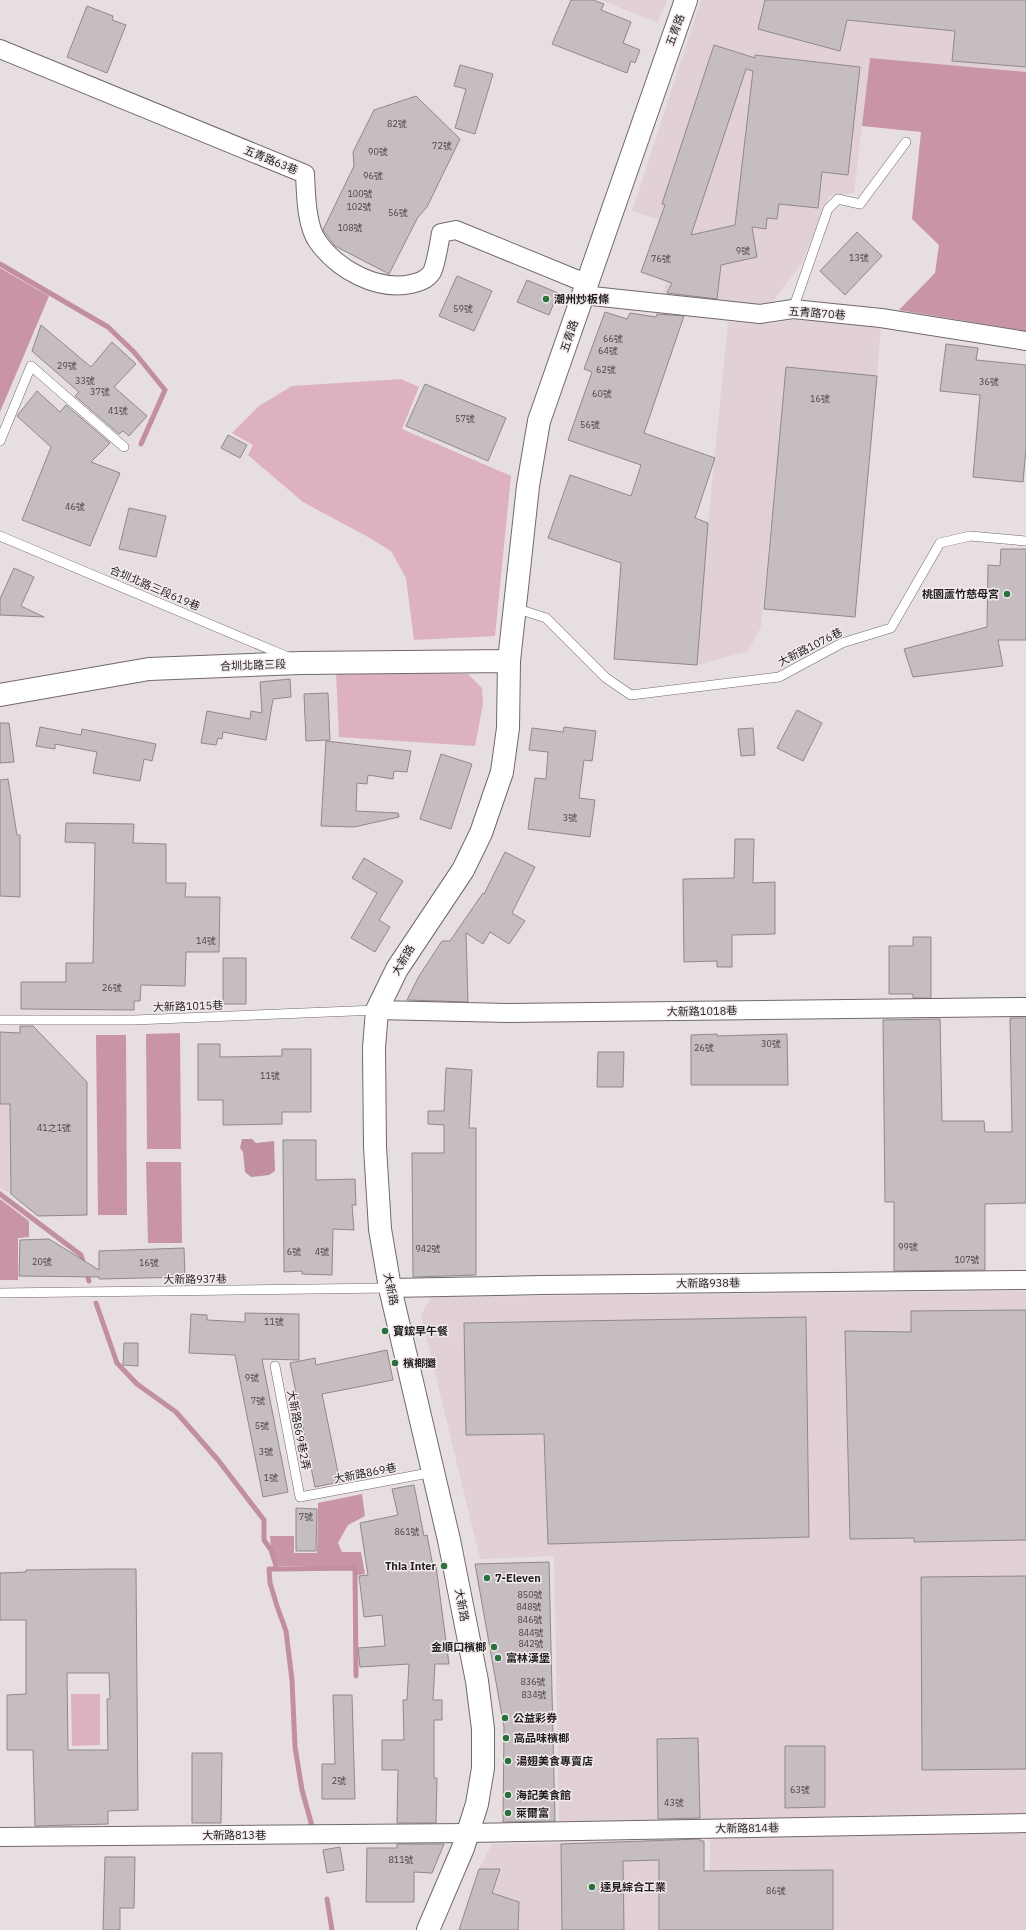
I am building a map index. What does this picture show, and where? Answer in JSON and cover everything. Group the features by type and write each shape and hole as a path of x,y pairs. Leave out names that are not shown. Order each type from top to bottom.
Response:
{"street":[{"name":"五青路","path":"509,662 528,486 540,421 686,0"},
{"name":"五青路63巷","path":"0,49 305,174 308,214 317,242 340,265 366,279 398,287 422,282 432,272 441,233 456,230 585,290"},
{"name":"五青路70巷","path":"585,290 760,314 793,309 881,318 1026,341"},
{"name":"合圳北路三段","path":"0,695 149,669 301,663 509,662"},
{"name":"大新路","path":"428,1930 468,1833 479,1797 483,1768 483,1730 477,1681 450,1540 390,1288 380,1229 375,1147 374,1048 377,1010 397,969 463,870 481,833 502,772 508,728 509,662"},
{"name":"大新路1018巷","path":"377,1010 508,1013 1026,1007"},
{"name":"大新路938巷","path":"390,1288 1026,1280"},
{"name":"大新路814巷","path":"468,1833 1026,1823"},
{"name":"大新路813巷","path":"0,1837 468,1833"}],"lane":[{"path":"793,309 828,209 838,199 860,204 906,142"},
{"path":"0,441 31,366 124,447"},
{"name":"合圳北路三段619巷","path":"0,536 301,663"},
{"name":"大新路1076巷","path":"515,608 546,618 606,678 631,695 779,677 842,642 891,628 940,544 970,536 1026,541"},
{"name":"大新路1015巷","path":"0,1020 134,1020 377,1010"},
{"name":"大新路937巷","path":"0,1293 390,1288"},
{"name":"大新路869巷2弄","path":"275,1366 300,1497"},
{"name":"大新路869巷","path":"300,1497 434,1472"}],"shaded area":[{"path":"601,0 667,0 658,23"},
{"path":"701,0 1026,0 1026,72 870,58 854,193 829,196 802,263 768,308 661,298 685,228 632,211"},
{"path":"870,58 1026,72 1026,331 899,310 935,273 939,245 912,219 921,132 862,126"},
{"path":"0,268 49,296 0,412"},
{"path":"797,319 881,326 877,376 786,368 761,627 748,651 697,665 708,523 728,322 770,324"},
{"path":"401,379 419,387 402,429 511,476 495,636 414,640 406,578 391,551 303,502 248,455 253,445 232,433 259,406 292,386"},
{"path":"336,672 468,674 482,688 483,704 475,746 339,737"},
{"path":"180,1033 181,1149 147,1149 146,1034"},
{"path":"96,1035 126,1035 127,1215 98,1215"},
{"path":"0,1104 10,1104 11,1194 0,1188"},
{"path":"242,1139 252,1139 256,1143 274,1141 275,1171 269,1175 251,1177 245,1172 243,1152 240,1148"},
{"path":"146,1162 181,1162 182,1243 148,1243"},
{"path":"0,1199 29,1221 29,1237 18,1238 18,1280 0,1280"},
{"path":"1026,1291 1026,1930 710,1930 710,1823 559,1825 554,1556 480,1559 421,1315 431,1297"},
{"path":"362,1494 365,1516 348,1525 338,1543 342,1552 361,1552 365,1574 357,1575 356,1566 279,1566 271,1547 270,1536 294,1536 294,1553 317,1553 318,1503"},
{"path":"71,1694 100,1694 100,1745 72,1746"},
{"path":"704,1841 705,1930 518,1930 519,1902 492,1893 500,1870 479,1869 492,1844"}],"building":[{"path":"571,0 593,0 604,4 601,10 631,22 623,43 640,50 635,63 631,61 627,73 552,44"},
{"path":"765,0 1026,0 1026,67 952,61 955,31 847,20 840,51 758,29"},
{"path":"87,6 113,16 112,20 126,25 107,73 67,57"},
{"path":"714,45 755,58 755,55 860,67 848,175 822,172 818,208 779,204 777,219 767,218 766,229 752,227 757,257 721,265 717,299 667,293 672,283 641,272 665,205 662,204","holes":["746,69 753,71 735,225 691,235"]},
{"path":"460,65 493,74 475,134 455,128 466,89 454,86"},
{"path":"416,96 460,139 427,207 418,217 389,274 335,246 323,230 354,166 353,152 374,110"},
{"path":"857,232 882,256 845,295 820,271"},
{"path":"457,276 492,291 474,331 439,316"},
{"path":"527,280 558,293 549,315 517,302"},
{"path":"605,312 627,319 630,313 656,317 657,314 684,316 644,433 715,458 695,518 708,523 697,665 614,659 621,563 548,538 570,475 631,496 641,465 568,440 592,372 584,369"},
{"path":"41,325 91,367 112,342 136,364 114,387 147,416 129,436 123,431 119,434 75,396 79,392 32,351"},
{"path":"946,344 978,348 976,360 1026,365 1026,448 1023,482 973,477 980,395 940,391"},
{"path":"786,367 877,376 855,617 764,609"},
{"path":"425,384 506,418 488,461 406,426"},
{"path":"37,391 60,412 66,405 110,443 91,462 120,473 90,546 22,520 51,447 17,416"},
{"path":"228,435 247,445 240,458 221,448"},
{"path":"129,508 166,516 156,557 119,549"},
{"path":"1001,549 1026,549 1026,640 998,640 1003,666 913,677 904,649 987,627 988,565 1000,566"},
{"path":"14,568 34,577 21,606 44,617 0,615 0,599"},
{"path":"290,679 291,697 273,699 266,740 223,732 222,739 218,738 216,745 201,743 207,711 250,719 251,711 262,713 260,682"},
{"path":"328,693 330,740 306,741 304,694"},
{"path":"797,710 822,723 803,761 777,748"},
{"path":"0,723 9,723 14,762 0,763"},
{"path":"40,727 81,735 82,729 156,744 152,761 144,759 140,781 93,773 97,752 55,744 55,749 36,746"},
{"path":"564,727 596,731 592,761 584,760 579,798 595,800 590,837 528,829 535,778 546,779 548,752 529,750 532,728 563,732"},
{"path":"753,728 755,755 741,756 738,729"},
{"path":"326,741 411,751 407,772 394,771 393,779 368,775 367,784 357,783 356,811 398,813 399,817 354,827 321,826"},
{"path":"441,754 472,764 451,829 420,819"},
{"path":"8,779 17,835 20,835 20,897 0,896 0,780"},
{"path":"66,823 134,824 133,843 166,844 166,883 186,883 185,897 220,897 219,952 186,952 185,986 141,985 140,1001 134,1001 134,1010 21,1009 21,982 66,982 66,963 93,963 95,843 65,842"},
{"path":"735,839 754,839 753,883 775,882 775,934 732,935 732,967 717,967 717,961 684,962 683,879 734,878"},
{"path":"505,852 535,867 512,913 525,921 509,944 490,932 483,944 466,933 468,1002 407,1000 419,976 442,941 450,941 483,893 484,894"},
{"path":"364,858 403,881 379,920 390,927 375,952 351,938 377,893 352,878"},
{"path":"913,937 931,937 931,998 913,998 913,994 889,994 889,946 913,946"},
{"path":"223,958 246,958 246,1004 223,1004"},
{"path":"1010,1018 1026,1018 1026,1203 985,1204 985,1270 894,1271 894,1202 885,1202 883,1020 940,1019 942,1121 984,1121 985,1132 1012,1132"},
{"path":"20,1026 33,1026 87,1082 87,1215 38,1216 11,1194 10,1104 0,1104 0,1032 20,1033"},
{"path":"717,1034 717,1036 787,1034 788,1085 691,1085 691,1035"},
{"path":"198,1044 220,1044 220,1057 282,1056 282,1049 311,1049 311,1112 282,1112 282,1124 223,1125 223,1100 198,1100"},
{"path":"598,1052 624,1052 623,1087 597,1087"},
{"path":"446,1068 472,1070 469,1128 476,1128 476,1275 413,1277 412,1153 444,1153 444,1125 428,1124 428,1111 444,1111"},
{"path":"283,1140 316,1140 316,1180 355,1179 356,1205 352,1205 354,1230 333,1229 332,1275 302,1274 302,1271 284,1272"},
{"path":"49,1239 99,1270 99,1251 184,1248 185,1277 99,1279 99,1277 19,1276 20,1240"},
{"path":"1026,1310 1026,1540 914,1542 914,1538 850,1539 845,1331 911,1332 911,1311"},
{"path":"245,1313 299,1314 299,1360 262,1359 288,1492 263,1497 235,1355 189,1353 191,1314 207,1315 207,1320 245,1322"},
{"path":"806,1317 809,1537 548,1544 544,1434 466,1435 464,1323"},
{"path":"124,1343 138,1343 138,1366 123,1365"},
{"path":"387,1350 393,1380 322,1394 340,1482 315,1487 290,1363 315,1358 316,1365"},
{"path":"414,1485 424,1536 427,1535 433,1566 436,1566 449,1664 435,1664 433,1700 442,1700 442,1720 434,1720 434,1778 437,1778 436,1823 397,1823 398,1770 382,1770 382,1740 404,1740 403,1700 407,1700 409,1664 360,1667 358,1648 385,1646 382,1615 364,1617 359,1576 368,1575 360,1523 398,1515 392,1489"},
{"path":"296,1508 317,1509 316,1551 296,1551"},
{"path":"549,1562 555,1821 503,1822 504,1727 475,1564"},
{"path":"136,1569 138,1810 108,1811 108,1824 35,1826 33,1750 7,1750 7,1695 26,1694 26,1620 0,1620 0,1573 26,1572 26,1570","holes":["67,1673 109,1673 110,1699 107,1699 108,1750 68,1750"]},
{"path":"1026,1576 1026,1769 922,1770 921,1577"},
{"path":"333,1695 352,1695 355,1799 322,1799 322,1764 335,1764"},
{"path":"698,1738 700,1818 658,1819 657,1739"},
{"path":"785,1746 825,1746 825,1807 785,1808"},
{"path":"192,1753 222,1753 221,1823 192,1823"},
{"path":"700,1839 700,1841 704,1841 704,1871 833,1870 833,1930 659,1930 659,1860 623,1861 624,1930 562,1930 561,1844"},
{"path":"397,1844 444,1844 432,1873 414,1872 414,1902 366,1902 367,1848 397,1848"},
{"path":"340,1847 344,1870 327,1873 323,1850"},
{"path":"105,1857 135,1857 134,1908 120,1908 120,1930 103,1930"},
{"path":"479,1869 500,1869 492,1893 519,1902 518,1930 459,1930"}],"waterway":[{"path":"0,264 108,327 134,352 165,390 141,444"},
{"path":"0,1194 81,1255 89,1281"},
{"path":"96,1303 117,1363 137,1384 176,1412 218,1460 264,1520 264,1540 271,1550 277,1569 355,1568 356,1676"},
{"path":"277,1569 269,1569 270,1583 286,1631 292,1680 295,1747 302,1790 312,1826"},
{"path":"327,1899 332,1930"}],"place":[{"name":"潮州炒板條","path":"546,299"},
{"name":"桃園蘆竹慈母宮","path":"1007,594"},
{"name":"寶鋐早午餐","path":"385,1331"},
{"name":"檳榔攤","path":"395,1363"},
{"name":"Thia Inter","path":"444,1566"},
{"name":"7-Eleven","path":"487,1578"},
{"name":"金順口檳榔","path":"494,1647"},
{"name":"富林漢堡","path":"498,1658"},
{"name":"公益彩券","path":"505,1718"},
{"name":"高品味檳榔","path":"506,1738"},
{"name":"湯翅美食專賣店","path":"508,1761"},
{"name":"海記美食館","path":"508,1795"},
{"name":"萊爾富","path":"508,1813"},
{"name":"達見綜合工業","path":"592,1887"}]}
